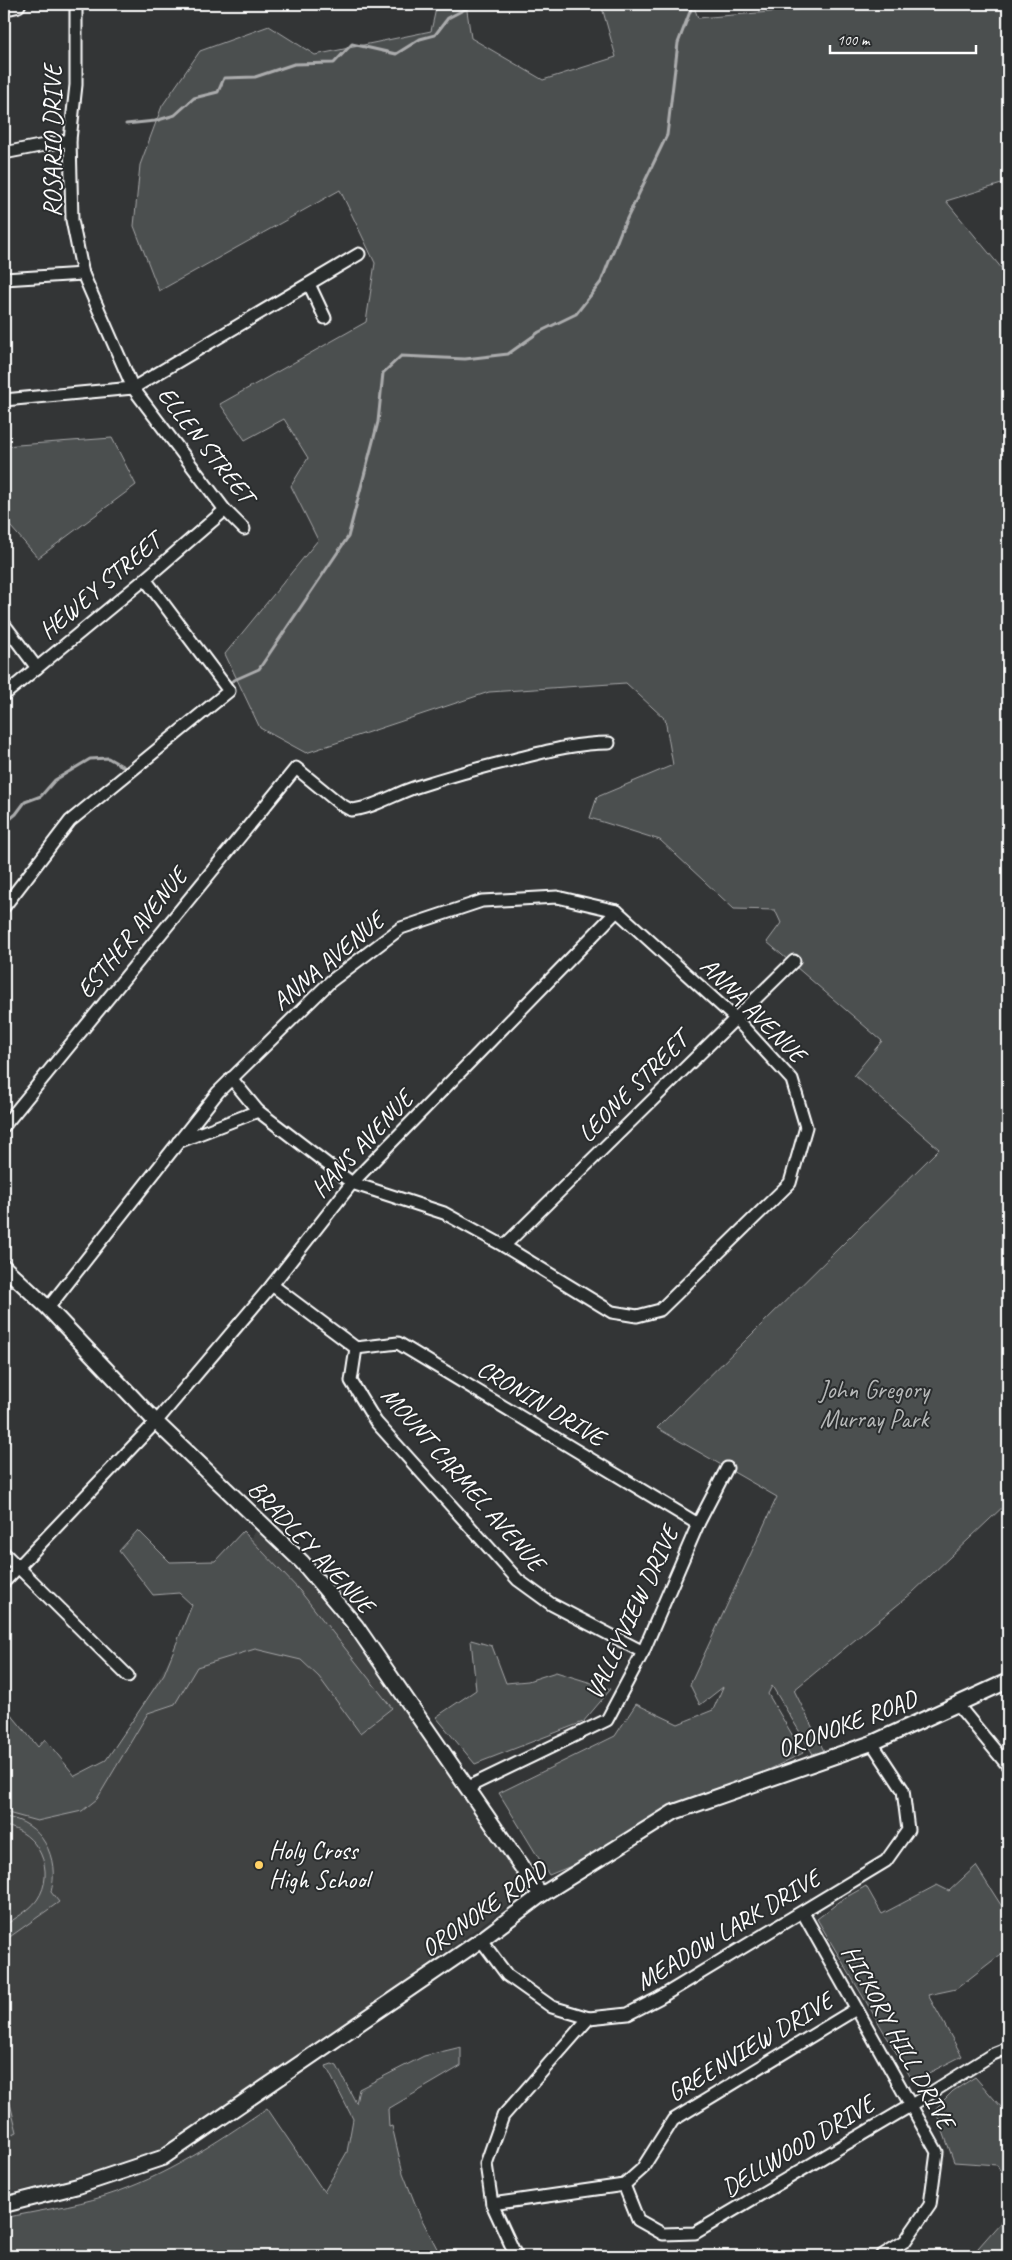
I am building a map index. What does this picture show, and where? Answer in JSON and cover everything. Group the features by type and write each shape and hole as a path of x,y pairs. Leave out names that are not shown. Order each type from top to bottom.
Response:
{"main road":[{"path":"4,7 17,4"}],"street":[{"name":"ROSARIO DRIVE","path":"76,4 76,85 70,140 72,220 83,274 133,388"},
{"path":"4,153 70,140"},
{"path":"4,400 133,388 359,254"},
{"path":"4,280 83,274"},
{"path":"309,284 325,318"},
{"name":"ELLEN STREET","path":"133,388 225,510 244,528"},
{"name":"HEWEY STREET","path":"4,695 145,579 225,510"},
{"path":"4,907 70,821 229,691 145,579"},
{"path":"4,624 37,668"},
{"name":"ESTHER AVENUE","path":"4,1126 296,768 347,809 366,807 413,788 550,750 588,743 609,743"},
{"name":"ANNA AVENUE","path":"48,1308 178,1142 231,1078 331,981 401,928 482,901 557,898 617,911 736,1019 792,1080 806,1127 790,1183 784,1190 660,1310 637,1316 612,1312 504,1246 444,1213 352,1183 258,1111 231,1078"},
{"name":"HANS AVENUE","path":"4,1582 156,1422 272,1285 352,1183 617,911"},
{"name":"LEONE STREET","path":"504,1246 794,961"},
{"path":"178,1142 258,1111"},
{"name":"BRADLEY AVENUE","path":"4,1267 48,1308 156,1422 302,1562 338,1604 356,1626 541,1895"},
{"path":"272,1285 356,1348"},
{"name":"CRONIN DRIVE","path":"356,1348 398,1343 698,1524"},
{"name":"MOUNT CARMEL AVENUE","path":"356,1348 352,1381 376,1422 518,1580 551,1604 642,1652"},
{"name":"VALLEYVIEW DRIVE","path":"468,1787 607,1720 642,1652 698,1524 727,1468"},
{"path":"4,1553 128,1676"},
{"name":"ORONOKE ROAD","path":"4,2205 78,2186 162,2158 480,1940 541,1895 674,1812 872,1743 1008,1681"},
{"path":"957,1704 1008,1766"},
{"name":"MEADOW LARK DRIVE","path":"480,1940 507,1975 552,2007 590,2018 628,2014 659,1998 803,1913 886,1861 908,1830 903,1790 872,1743"},
{"name":"HICKORY HILL DRIVE","path":"803,1913 937,2152 930,2206 905,2241 881,2256"},
{"name":"GREENVIEW DRIVE","path":"624,2185 642,2169 673,2120 856,2009"},
{"path":"516,2256 492,2204 486,2164 504,2116 590,2018"},
{"name":"DELLWOOD DRIVE","path":"624,2185 638,2220 663,2234 695,2233 910,2106 993,2054 1008,2048"},
{"path":"492,2204 624,2185"}],"shaded area":[{"name":"Holy Cross High School","path":"256,1531 306,1581 364,1652 516,1868 520,1880 519,1892 510,1904 344,2026 173,2143 114,2169 4,2194 4,1723 90,1803 186,1628"}],"green space":[{"name":"John Gregory Murray Park","path":"437,4 466,4 471,38 543,80 616,57 601,4 693,4 698,18 841,6 1008,4 1008,182 946,201 1008,276 1008,1502 912,1593 794,1690 824,1751 813,1754 772,1686 768,1694 803,1753 754,1777 680,1802 581,1862 549,1875 499,1793 615,1736 636,1704 678,1724 713,1710 723,1687 700,1705 690,1685 777,1497 657,1428 939,1149 854,1075 882,1041 767,942 781,923 775,910 734,909 660,840 590,818 597,797 673,765 665,719 626,683 489,692 306,753 260,728 225,654 318,540 291,486 308,458 284,419 245,440 220,404 366,322 375,263 340,190 159,291 134,226 140,165 162,106 200,51 269,26 315,55 431,31"},
{"path":"112,438 136,485 38,558 4,519 4,446"},
{"path":"138,1530 170,1562 215,1561 243,1531 300,1591 392,1708 360,1733 319,1677 301,1660 255,1649 197,1667 175,1704 148,1713 97,1799 82,1811 37,1821 4,1812 4,1721 10,1713 38,1747 45,1739 75,1776 106,1760 164,1674 192,1605 179,1593 153,1595 119,1551"},
{"path":"471,1640 492,1646 506,1683 528,1681 556,1672 611,1689 583,1722 475,1764 436,1717 476,1690"},
{"path":"4,1817 17,1820 29,1826 45,1843 53,1866 51,1892 59,1902 4,1941 4,1926 34,1904 43,1889 45,1877 41,1854 35,1844 16,1829 4,1826"},
{"path":"976,1866 1008,1916 1008,1941 1005,1951 956,1989 928,1995 962,2056 913,2081 817,1919 843,1899 866,1886 882,1914 937,1885 949,1891"},
{"path":"461,2047 461,2066 388,2109 389,2127 392,2126 403,2173 420,2216 441,2256 4,2256 4,2218 80,2203 127,2188 189,2158 267,2108 324,2192 347,2152 353,2119 326,2066 332,2064 337,2066 356,2103 359,2089 424,2056"},
{"path":"975,2077 1008,2115 1008,2184 997,2165 954,2162 935,2109 953,2091"},
{"path":"4,2079 17,2132 4,2138"},
{"path":"1008,2214 1008,2256 971,2256"}],"waterway":[{"path":"126,124 155,121 175,115 194,98 218,92 224,78 255,77 294,64 334,63 352,44 396,54 420,39 435,35 448,18 475,4"},
{"path":"232,681 259,669 348,537 378,422 383,373 401,356 465,359 508,354 539,332 576,314 601,282 621,231 667,135 678,43 693,4"},
{"path":"4,824 16,814 25,802 41,796 55,780 90,759 108,758 124,767"}],"place":[{"name":"Holy Cross High School","path":"259,1865"}]}
